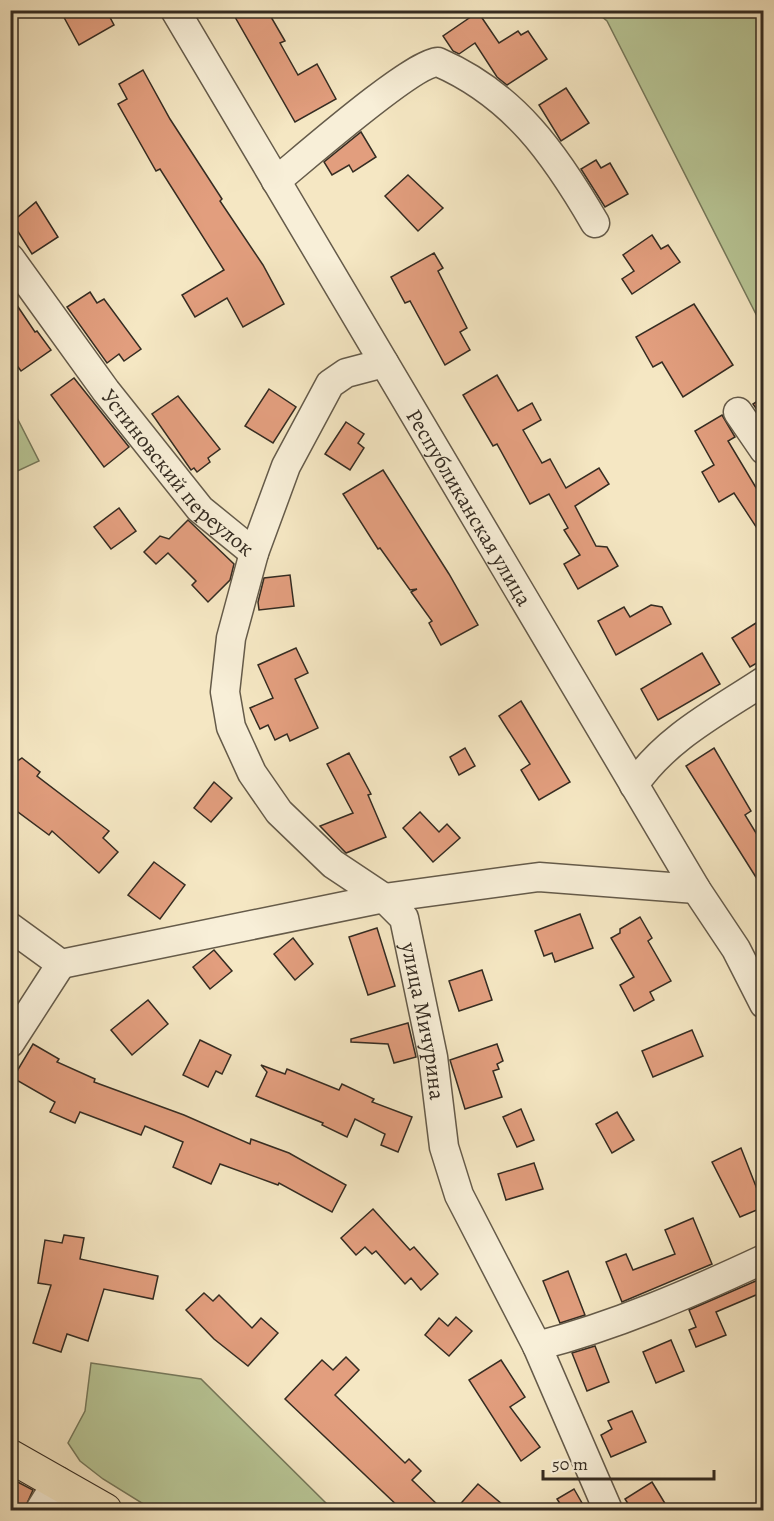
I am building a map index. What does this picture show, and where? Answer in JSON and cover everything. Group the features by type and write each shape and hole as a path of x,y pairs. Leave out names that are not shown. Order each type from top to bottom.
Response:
{"main road":[{"path":"10,1456 58,1481 105,1510"}],"street":[{"name":"Республиканская улица","path":"174,10 696,889 736,949 764,1004"},
{"path":"276,181 395,84 431,63 438,62 485,87 522,117 566,174 595,223"},
{"name":"Устиновский переулок","path":"10,258 106,391 200,509 254,553 231,638 225,692 231,727 252,773 279,812 333,864 384,898"},
{"path":"254,553 286,466 330,384 346,373 384,363"},
{"path":"738,412 764,450"},
{"path":"634,785 650,763 682,734 764,681"},
{"path":"10,1043 61,964 384,898 539,877 696,889"},
{"name":"улица Мичурина","path":"384,898 404,918 433,1057 444,1147 459,1195 537,1346 608,1510"},
{"path":"10,927 61,964"},
{"path":"537,1346 594,1329 716,1281 764,1259"},
{"path":"40,1510 58,1481"}],"green space":[{"path":"595,11 763,11 763,328 607,21"},
{"path":"10,404 39,461 11,474 10,474"},
{"path":"91,1363 201,1379 333,1510 153,1510 103,1479 80,1461 68,1443 85,1411"}],"building":[{"path":"60,10 106,10 114,25 79,45"},
{"path":"231,10 267,10 285,41 280,43 298,75 317,64 336,99 295,122"},
{"path":"478,12 499,43 518,31 521,35 528,31 547,59 507,85 497,77 475,43 459,54 453,51 443,36"},
{"path":"143,70 170,119 222,199 220,201 263,265 284,304 243,327 227,298 195,317 182,295 224,270 160,169 156,171 118,104 127,99 119,84"},
{"path":"566,88 589,123 561,141 539,105"},
{"path":"361,132 376,157 353,172 349,165 332,175 324,162"},
{"path":"596,160 601,168 610,163 628,194 605,207 581,169"},
{"path":"408,175 443,208 418,231 385,196"},
{"path":"36,202 58,237 32,254 12,222"},
{"path":"652,235 661,249 668,245 680,262 632,294 622,279 634,271 623,255"},
{"path":"434,253 443,268 438,271 467,328 460,332 470,350 445,365 410,301 405,303 391,277"},
{"path":"90,292 97,303 104,299 141,349 124,361 119,354 107,363 67,307"},
{"path":"10,295 35,332 37,331 51,350 21,371 10,356"},
{"path":"694,304 733,365 683,397 662,362 653,367 636,337"},
{"path":"497,375 518,411 532,403 541,420 523,430 542,463 550,459 566,488 599,468 609,484 575,506 596,546 607,547 618,566 578,589 564,564 580,555 564,530 568,528 549,494 530,504 497,444 493,446 463,395"},
{"path":"74,378 129,447 104,467 51,395"},
{"path":"269,389 296,407 273,443 245,426"},
{"path":"178,396 220,449 208,458 210,462 197,472 194,468 191,470 152,414"},
{"path":"764,397 764,420 753,404"},
{"path":"722,415 735,437 728,441 764,501 764,539 734,493 719,502 702,472 714,465 695,431"},
{"path":"346,422 364,434 358,443 364,448 350,470 325,454"},
{"path":"383,470 449,574 478,625 441,645 429,623 432,621 411,592 417,589 410,590 380,548 378,549 343,494"},
{"path":"119,508 136,531 111,549 94,527"},
{"path":"188,520 234,564 230,580 208,602 192,585 196,581 168,553 156,564 144,552 160,536 169,539"},
{"path":"290,575 294,606 259,610 258,602 264,578"},
{"path":"651,605 662,607 671,624 616,655 598,621 624,607 630,617"},
{"path":"764,618 764,659 750,667 732,638"},
{"path":"296,648 308,673 295,679 318,728 290,741 287,734 275,740 268,725 260,729 250,708 273,698 258,665"},
{"path":"702,653 720,684 658,720 641,689"},
{"path":"521,701 570,782 539,800 521,770 530,764 499,716"},
{"path":"465,748 475,766 459,775 450,757"},
{"path":"714,748 751,811 745,815 764,846 764,890 686,766"},
{"path":"349,753 371,794 368,795 386,837 346,853 320,826 353,813 327,764"},
{"path":"22,758 40,772 37,776 109,831 103,838 118,852 99,873 52,831 49,835 10,806 10,766"},
{"path":"214,782 232,798 211,822 194,808"},
{"path":"420,812 439,832 447,824 460,838 433,862 403,828"},
{"path":"154,862 185,885 160,919 128,895"},
{"path":"580,914 593,948 555,962 552,953 544,956 535,931"},
{"path":"640,917 652,938 648,941 671,981 650,992 654,1000 634,1011 620,985 634,977 611,938 620,933 620,929"},
{"path":"377,928 395,986 368,995 349,937"},
{"path":"293,938 313,964 295,980 274,954"},
{"path":"214,950 232,971 210,989 193,967"},
{"path":"482,970 492,1000 459,1011 449,981"},
{"path":"148,1000 168,1024 132,1055 111,1030"},
{"path":"408,1023 416,1057 394,1063 388,1044 351,1042 351,1039"},
{"path":"692,1030 703,1056 653,1077 642,1051"},
{"path":"200,1040 231,1055 222,1074 216,1071 208,1087 183,1075"},
{"path":"33,1044 59,1059 57,1062 95,1079 94,1082 184,1115 250,1144 251,1139 289,1153 346,1185 332,1212 279,1183 278,1185 220,1164 211,1184 173,1167 183,1142 145,1126 141,1135 80,1112 75,1123 50,1112 55,1102 13,1078"},
{"path":"497,1044 503,1061 497,1064 499,1069 493,1071 502,1097 465,1109 450,1060"},
{"path":"261,1065 285,1074 287,1069 339,1090 342,1084 374,1099 372,1102 412,1117 398,1152 381,1145 385,1134 355,1119 347,1137 322,1125 323,1123 256,1096 267,1072"},
{"path":"521,1109 534,1140 517,1147 503,1117"},
{"path":"617,1112 634,1140 612,1153 596,1124"},
{"path":"741,1148 764,1207 740,1217 712,1162"},
{"path":"534,1163 543,1189 506,1200 498,1174"},
{"path":"373,1209 410,1250 414,1247 438,1274 421,1290 411,1278 405,1284 376,1251 372,1254 365,1247 356,1255 341,1238"},
{"path":"693,1218 712,1264 622,1302 606,1262 626,1254 633,1270 675,1254 665,1230"},
{"path":"64,1235 84,1238 80,1259 158,1276 153,1299 104,1289 88,1341 67,1334 61,1352 33,1343 51,1285 38,1283 45,1240 62,1243"},
{"path":"568,1271 585,1315 560,1323 543,1281"},
{"path":"758,1280 763,1292 716,1312 726,1335 696,1347 689,1330 696,1327 689,1310"},
{"path":"204,1293 213,1301 219,1295 252,1328 261,1318 278,1333 248,1366 214,1339 186,1310"},
{"path":"456,1317 472,1331 449,1356 425,1335 439,1318 448,1326"},
{"path":"671,1340 684,1371 656,1383 643,1352"},
{"path":"595,1346 609,1382 587,1391 572,1353"},
{"path":"346,1357 359,1370 335,1395 405,1463 409,1459 421,1471 412,1480 443,1510 402,1510 285,1399 322,1360 333,1370"},
{"path":"501,1360 525,1397 510,1407 540,1447 521,1461 469,1380"},
{"path":"632,1411 646,1442 611,1457 601,1435 612,1429 608,1421"},
{"path":"10,1478 33,1490 24,1510 10,1510"},
{"path":"652,1482 669,1510 632,1510 625,1499"},
{"path":"478,1484 509,1510 455,1510"},
{"path":"574,1489 586,1510 564,1510 557,1499"}]}
